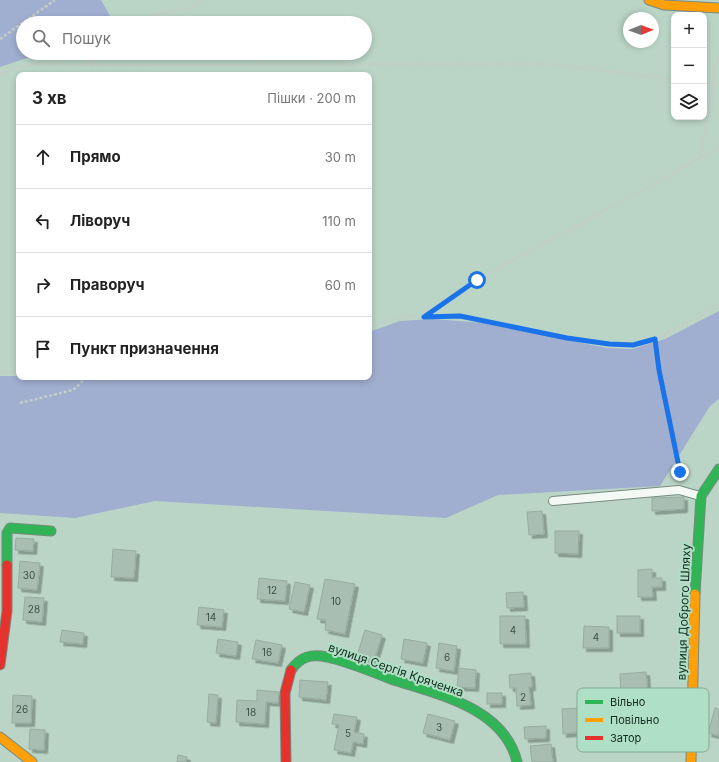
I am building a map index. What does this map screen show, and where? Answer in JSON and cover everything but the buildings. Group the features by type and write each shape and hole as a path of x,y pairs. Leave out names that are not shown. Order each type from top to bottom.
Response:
{"street":[{"path":"649,0 664,5 719,8"},
{"path":"701,496 719,469"},
{"name":"вулиця Доброго Шляху","path":"693,688 695,598 701,496"},
{"path":"0,665 7,611 7,533 10,528 51,531"},
{"name":"вулиця Сергія Кряченка","path":"286,762 288,751 284,707 285,682 298,660 308,655 331,658 439,695 478,712 504,732 517,762"},
{"path":"0,737 32,762"},
{"name":"вулиця Доброго Шляху","path":"691,752 691,762"}],"lane":[{"path":"554,501 679,490 701,496"}],"path":[{"path":"32,16 55,0"},
{"path":"154,16 156,14 190,8 203,0"},
{"path":"0,39 16,28"},
{"path":"700,157 719,53"},
{"path":"91,65 97,60"},
{"path":"0,74 12,69 37,64 550,64 671,80"},
{"path":"707,83 719,85"},
{"path":"424,317 477,280 577,227 700,157 719,148"},
{"path":"372,325 406,317 460,316 567,338 609,344 633,345 655,339 695,319 719,304"},
{"path":"655,339 659,370 680,472 687,492"},
{"path":"0,371 16,373"},
{"path":"20,402 73,390 84,380"}],"shaded area":[{"path":"0,0 101,0 110,16 16,16 16,60 21,60 0,67"},
{"path":"719,311 719,399 710,406 660,486 498,495 446,518 155,501 75,518 0,513 0,376 16,376 16,380 372,380 372,331 400,321 432,319 484,323 607,348 632,349 665,339"}],"traffic: fast":[{"path":"695,594 701,496 719,469"},
{"path":"7,565 7,533 10,528 51,531"},
{"path":"291,670 295,665 307,657 327,657 447,697 483,716 498,728 510,743 517,762"}],"traffic: slow":[{"path":"649,0 664,5 719,8"},
{"path":"693,688 695,594"},
{"path":"0,737 32,762"},
{"path":"691,752 691,762"}],"traffic: jam":[{"path":"0,665 7,611 7,565"},
{"path":"286,762 285,693 291,670"}],"route":[{"path":"477,280 424,317 460,316 567,338 609,344 633,345 655,339 659,370 680,472"}]}
